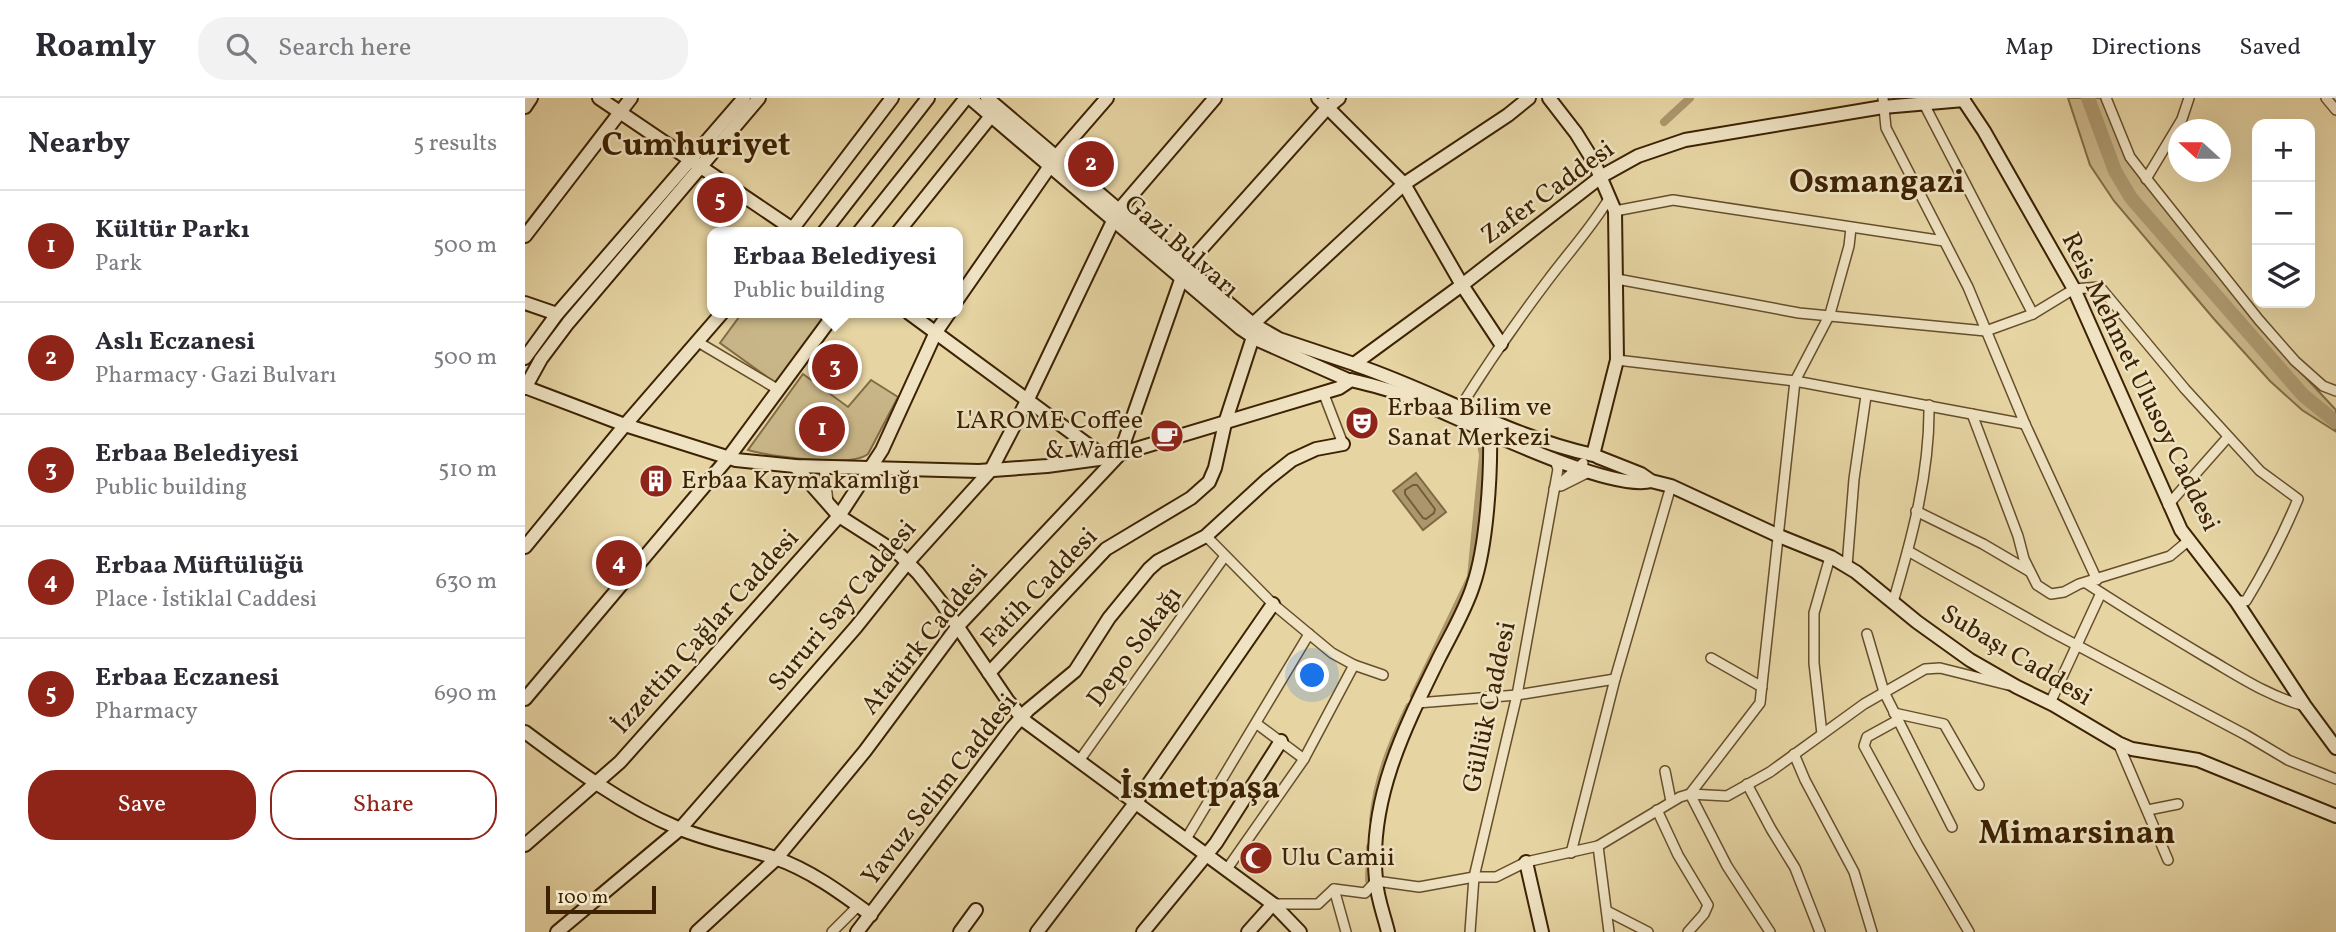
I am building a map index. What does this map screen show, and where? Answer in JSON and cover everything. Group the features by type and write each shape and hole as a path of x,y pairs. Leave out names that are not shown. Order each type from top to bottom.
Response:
{"street":[{"path":"525,107 531,98"},
{"path":"599,98 787,227"},
{"path":"525,236 631,98"},
{"path":"525,358 557,314 744,98"},
{"path":"525,388 541,359 568,323 759,98"},
{"path":"796,227 892,98"},
{"path":"828,227 928,98"},
{"path":"863,227 968,98"},
{"name":"Gazi Bulvarı","path":"968,98 998,107"},
{"name":"Gazi Bulvarı","path":"987,98 1053,162 1253,330 1321,367 1348,372 1461,407 1588,463"},
{"path":"963,291 1053,162 1107,98"},
{"name":"Sururi Say Caddesi","path":"557,932 680,829 856,627 908,562 991,470 1117,214 1215,98"},
{"name":"Atatürk Caddesi","path":"697,932 776,859 865,751 958,626 1120,454 1183,272 1323,103 1339,98"},
{"name":"Fatih Caddesi","path":"989,673 1106,549 1191,498 1204,487 1215,468 1225,423 1253,330 1404,184 1508,115 1529,98"},
{"path":"1549,98 1576,133 1602,176 1611,197 1615,211 1617,279 1617,360 1588,463 1553,490"},
{"path":"2106,98 2130,157 2146,179 2286,351 2323,386 2336,391"},
{"path":"2146,179 2182,119 2189,98"},
{"path":"2326,98 2336,110"},
{"name":"Zafer Caddesi","path":"525,388 625,425 728,458 795,467 991,470 1107,458 1339,388 1348,372 1602,176 1638,156 1685,140 1883,103 1924,104 1963,99"},
{"name":"Reis Mehmet Ulusoy Caddesi","path":"1963,99 2074,289 2168,505 2188,541 2236,601 2336,748"},
{"path":"1323,103 1404,184 1462,285 1501,344"},
{"path":"1883,103 1886,128 1968,287 2025,424 2097,580"},
{"path":"1924,104 2033,314"},
{"path":"902,227 998,107"},
{"path":"1461,407 1501,344 1611,197"},
{"path":"1615,211 1673,201 1944,241"},
{"path":"1690,794 1760,702 1795,381 1830,314 1849,246 1851,228"},
{"path":"1617,279 1799,313 1986,331 2033,314 2074,289 2100,287 2228,437 2260,471 2298,499 2246,601 2236,601"},
{"path":"525,303 557,314"},
{"path":"525,547 625,425 718,318"},
{"path":"525,699 728,458 831,318"},
{"path":"916,318 1107,458"},
{"name":"İzzettin Çağlar Caddesi","path":"525,845 620,762 839,516 872,468 936,332 946,318"},
{"name":"Gazi Bulvarı","path":"1253,330 1553,458 1588,463"},
{"path":"698,342 779,390"},
{"path":"1617,360 1795,381 2025,424"},
{"path":"1321,367 1324,377 1323,392 1343,444"},
{"path":"1847,566 1854,479 1866,396"},
{"path":"1893,602 1916,511 1928,440 1929,405"},
{"path":"1972,414 2031,572 2037,585 2051,594 2170,556 2188,541"},
{"path":"1388,932 1376,881 1379,819 1385,781 1417,703 1475,582 1486,504 1490,432"},
{"path":"2168,505 2228,437"},
{"name":"Yavuz Selim Caddesi","path":"857,932 1021,717 1069,678 1109,618 1149,569 1157,561 1206,536 1281,468 1315,449 1343,444"},
{"name":"Güllük Caddesi","path":"1471,932 1474,877 1517,695 1558,468 1553,458"},
{"name":"Subaşı Caddesi","path":"1588,463 1633,483 1651,481 1671,486 1830,557 1847,566 1971,660 2118,743 2132,749 2198,760 2336,816"},
{"path":"795,467 839,516 908,562 934,592 1021,717 1273,904 1300,932"},
{"path":"824,467 828,504"},
{"path":"1571,853 1615,679 1671,486"},
{"path":"1916,511 1983,544 2031,572"},
{"path":"1206,536 1273,604 1332,653 1354,665 1383,675"},
{"path":"1908,551 2288,760 2336,779"},
{"name":"Depo Sokağı","path":"1079,761 1225,556"},
{"path":"1822,734 1814,663 1814,613 1830,557"},
{"path":"2086,583 2250,683 2282,700 2305,706"},
{"path":"2050,703 2101,593"},
{"path":"1037,932 1136,802 1273,604"},
{"path":"1186,839 1310,634"},
{"path":"1867,634 1884,692 1952,827"},
{"path":"1711,658 1762,687"},
{"path":"1227,869 1304,759 1354,665"},
{"path":"1376,881 1419,887 1474,877 1496,877 1526,862 1598,846 1671,801 1690,794 1727,796 1794,754 1864,704 1925,669 1940,668 2017,687"},
{"path":"1417,703 1517,695 1615,679"},
{"path":"1969,932 1864,746 1867,737 1896,717 1944,724 1979,785"},
{"path":"1257,724 1304,759"},
{"path":"525,732 595,782 680,829 776,859 805,872 870,915"},
{"path":"1143,932 1207,855 1281,741"},
{"path":"2118,743 2168,860"},
{"path":"1794,754 1854,872 1872,932"},
{"path":"1665,771 1671,801"},
{"path":"1747,785 1770,829 1795,868 1821,932"},
{"path":"1690,794 1727,866 1770,932"},
{"path":"2148,810 2178,804"},
{"path":"1657,810 1678,855 1708,905 1704,914 1688,932"},
{"path":"1598,846 1609,932"},
{"path":"1526,862 1542,932"},
{"path":"1334,889 1365,893 1376,881"},
{"path":"1248,932 1273,904 1318,904 1334,889"},
{"path":"1334,889 1346,932"},
{"path":"832,932 858,906"},
{"path":"960,932 976,910"},
{"path":"1607,911 1648,932"}],"shaded area":[{"path":"2068,98 2101,98 2123,151 2279,349 2336,410 2335,431 2302,410 2270,381 2114,201 2090,165"},
{"path":"738,318 824,318 777,384 720,343"},
{"path":"803,374 848,407 871,380 898,397 868,454 859,458 828,460 791,458 748,450"}],"water":[{"path":"1416,473 1446,512 1423,530 1393,491"}],"waterway":[{"path":"1664,122 1690,98"},
{"path":"2088,98 2115,171 2131,198 2303,395 2336,422"},
{"path":"1414,696 1471,577 1483,455 1480,437"},
{"path":"1373,820 1386,762 1409,707"},
{"path":"1369,880 1370,847"}],"place":[{"name":"Aslı Eczanesi","path":"1091,164"},
{"name":"Erbaa Eczanesi","path":"720,200"},
{"name":"Erbaa Belediyesi","path":"835,367"},
{"name":"Erbaa Bilim ve Sanat Merkezi","path":"1362,423"},
{"name":"Kültür Parkı","path":"822,429"},
{"name":"L'AROME Coffee & Waffle","path":"1167,436"},
{"name":"Erbaa Kaymakamlığı","path":"656,481"},
{"name":"Erbaa Müftülüğü","path":"619,563"},
{"name":"Ulu Camii","path":"1256,858"}],"district":[{"name":"Cumhuriyet","path":"696,147"},
{"name":"Osmangazi","path":"1877,184"},
{"name":"İsmetpaşa","path":"1200,790"},
{"name":"Mimarsinan","path":"2077,835"}]}
